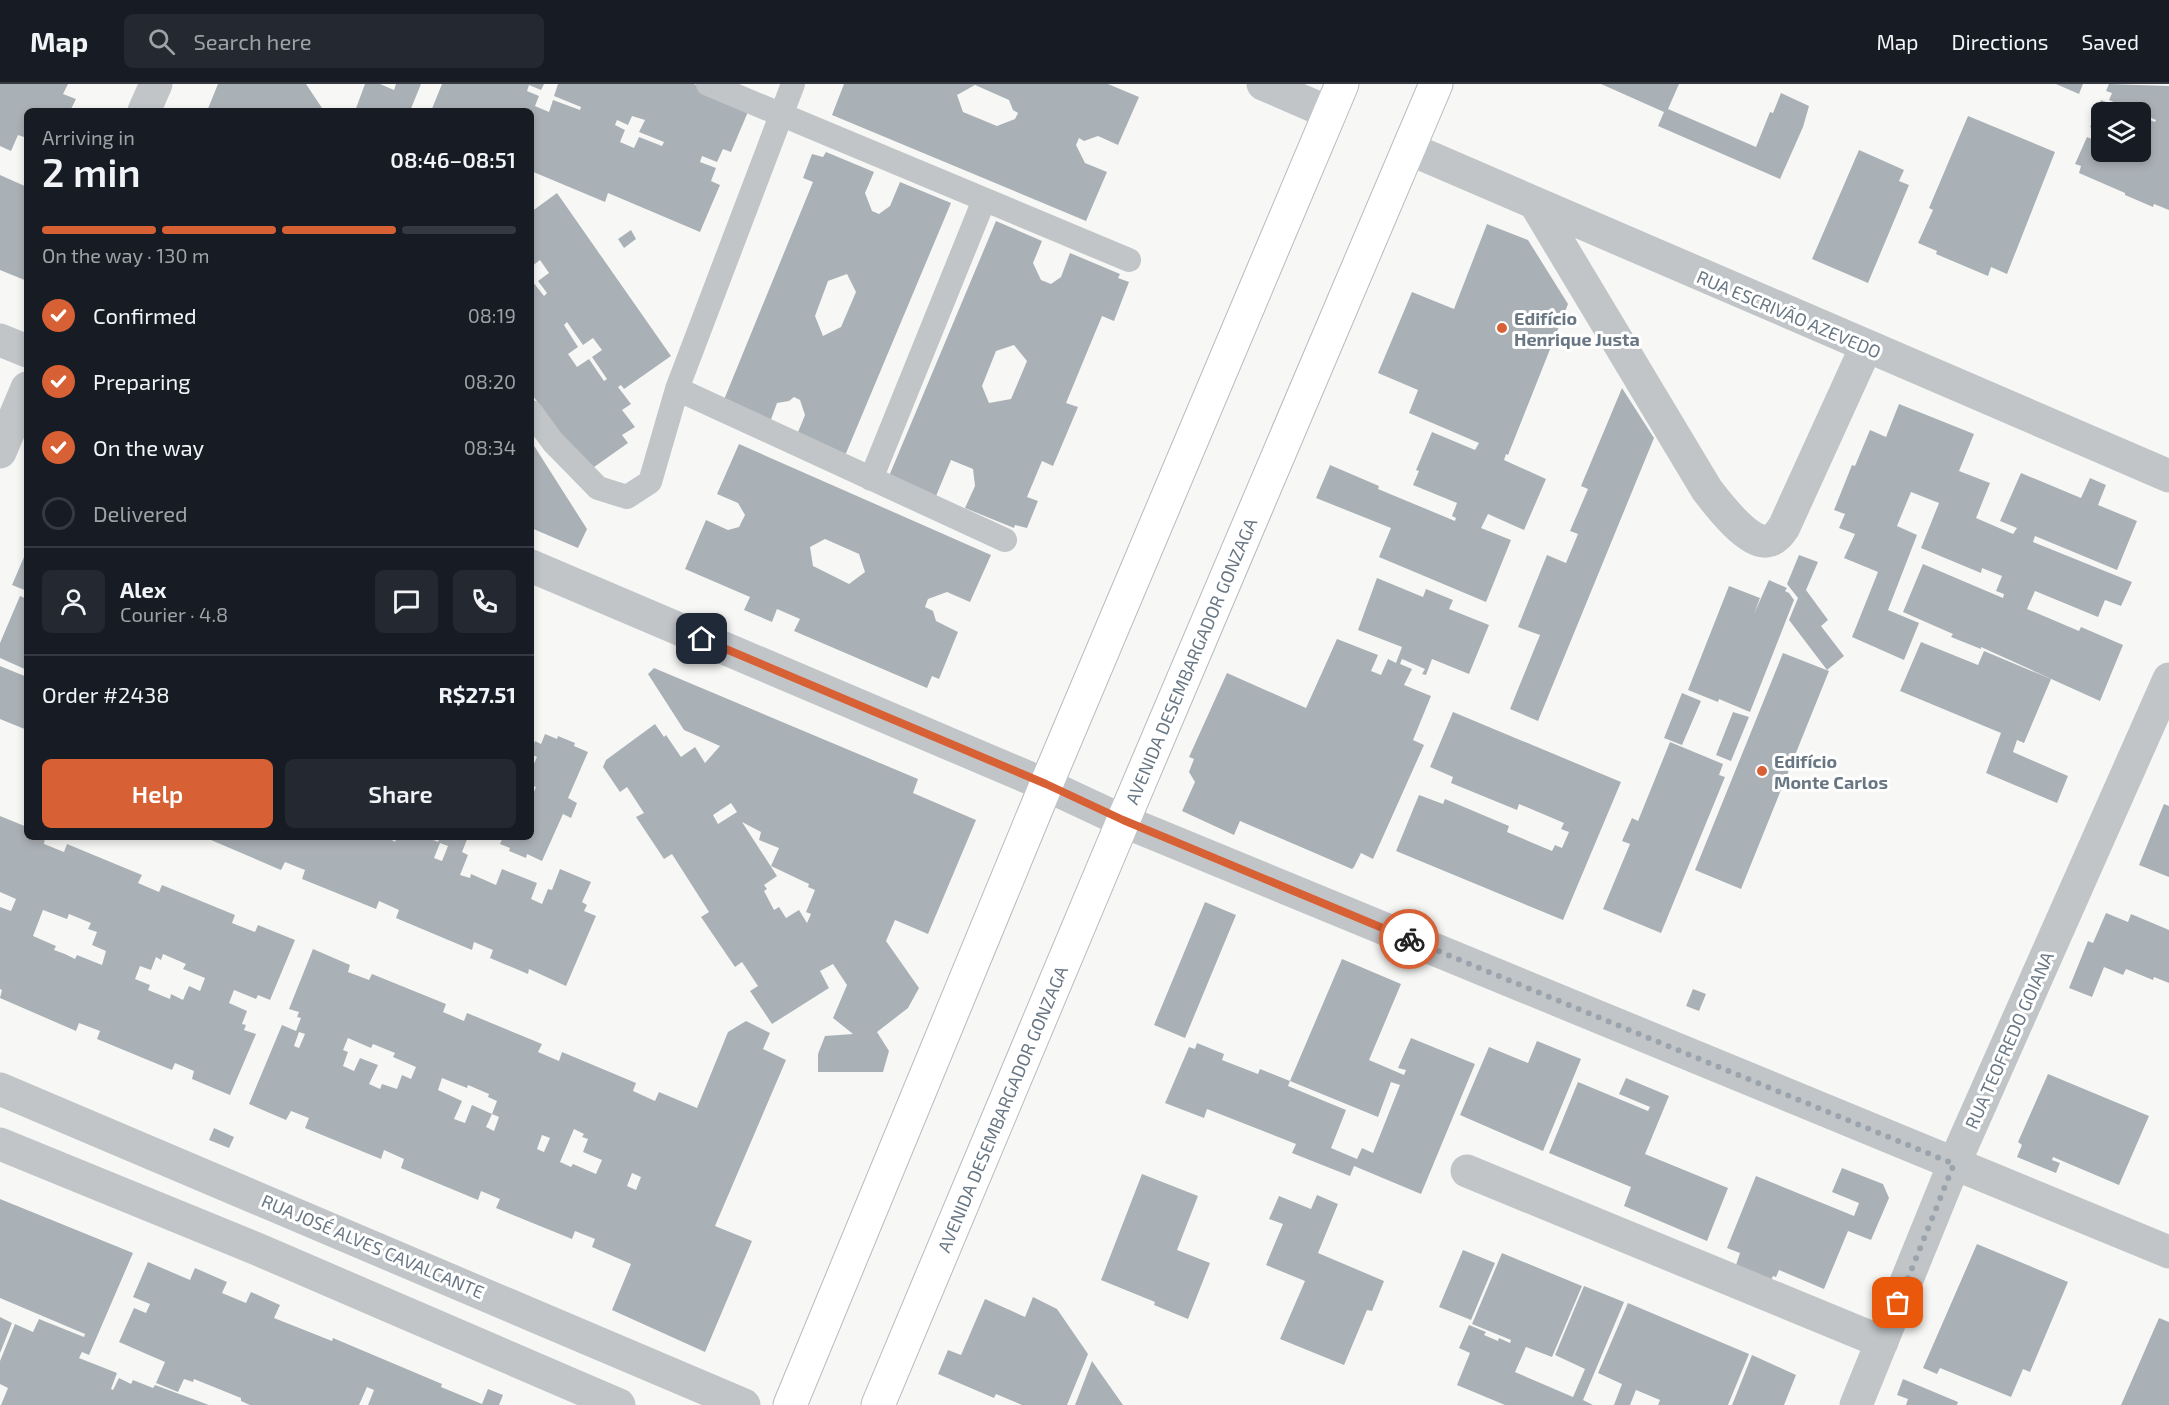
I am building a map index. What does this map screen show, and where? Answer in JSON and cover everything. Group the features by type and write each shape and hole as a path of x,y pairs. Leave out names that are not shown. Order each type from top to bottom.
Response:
{"main road":[{"name":"AVENIDA DESEMBARGADOR GONZAGA","path":"878,1405 1123,820 1436,84"},
{"path":"790,1405 1046,784 1336,98"}],"street":[{"path":"145,108 156,84"},
{"path":"1263,84 1336,98"},
{"name":"RUA ESCRIVÃO AZEVEDO","path":"1410,149 2169,476"},
{"path":"1536,205 1707,490 1734,522 1752,537 1761,541 1769,541 1784,527 1866,347"},
{"path":"0,340 24,350"},
{"path":"0,452 24,395"},
{"path":"534,567 1046,784 1123,820 2169,1252"},
{"name":"RUA TEOFREDO GOIANA","path":"1856,1405 1954,1164 2169,679"},
{"name":"RUA JOSÉ ALVES CAVALCANTE","path":"0,1089 744,1405"},
{"path":"0,1144 257,1249 619,1405"},
{"path":"1467,1171 1882,1342"},
{"path":"257,1249 276,1205"}],"lane":[{"path":"708,84 1129,260"},
{"path":"534,416 553,442 598,488 627,497 650,482 677,389 793,84"},
{"path":"871,479 984,200"},
{"path":"677,389 1005,540"}],"building":[{"path":"0,84 68,84 63,94 76,99 72,108 24,108 24,137 18,135 11,151 0,146"},
{"path":"218,84 306,84 322,108 208,108"},
{"path":"365,84 380,84 394,90 396,84 421,84 411,108 356,108"},
{"path":"442,84 544,84 541,90 529,85 527,91 539,96 535,106 549,112 553,100 580,110 581,107 554,96 558,84 694,84 750,107 731,152 723,149 717,162 702,156 700,162 716,168 711,181 720,185 700,232 608,193 605,202 534,172 534,108 432,108","holes":["632,116 645,120 639,132 664,142 662,146 639,137 634,148 620,142 625,130 615,125 617,120 628,125"]},
{"path":"844,84 1108,84 1139,97 1118,145 1098,136 1084,141 1079,138 1076,145 1085,163 1107,172 1086,221 832,115","holes":["975,85 1009,100 1013,110 1018,113 1015,119 997,126 963,112 957,95"]},
{"path":"1601,84 1679,84 1668,109 1756,147 1770,112 1773,113 1781,93 1809,106 1803,127 1780,179 1658,126 1664,112"},
{"path":"2056,84 2083,84 2079,94"},
{"path":"2109,84 2169,86 2169,210 2154,204 2153,207 2079,173 2081,166 2075,164 2087,137 2091,139 2091,162 2151,162 2151,120 2155,122 2156,120 2151,118 2151,102 2114,102 2109,100 2112,93 2106,91"},
{"path":"1968,116 2055,152 2007,274 1991,267 1988,276 1936,254 1937,251 1918,243 1933,210 1929,208"},
{"path":"1859,150 1904,170 1899,181 1909,185 1868,283 1812,259"},
{"path":"826,152 874,172 865,193 872,211 879,214 890,206 900,182 951,203 844,458 796,437 805,415 800,400 794,397 789,401 777,403 769,425 721,407 813,182 803,178 812,154 823,157","holes":["847,274 856,292 841,327 823,336 815,316 828,281"]},
{"path":"0,175 24,186 24,280 0,270"},
{"path":"557,193 671,356 624,389 621,385 618,387 631,404 622,410 635,427 622,435 628,443 587,472 534,397 534,283 544,296 547,293 538,281 549,273 540,260 534,265 534,210","holes":["567,322 583,345 593,338 602,350 592,357 607,379 604,381 589,359 577,367 568,354 578,347 564,325"]},
{"path":"996,221 1042,241 1033,263 1041,280 1051,284 1061,277 1070,253 1120,274 1118,278 1129,282 1114,321 1102,316 1066,403 1078,407 1053,466 1042,461 1027,497 1038,501 1027,528 1015,525 1014,528 965,508 975,486 973,469 951,460 936,496 889,476","holes":["1014,345 1027,361 1011,399 989,403 982,386 996,351"]},
{"path":"1487,224 1528,240 1568,304 1508,455 1506,454 1504,460 1546,479 1524,530 1488,514 1481,528 1511,540 1486,602 1379,557 1391,528 1316,498 1330,465 1379,486 1378,489 1455,521 1456,518 1452,516 1457,503 1413,485 1419,471 1416,470 1432,432 1475,450 1479,443 1409,413 1418,390 1378,373 1412,292 1454,309"},
{"path":"631,230 636,239 624,248 618,239"},
{"path":"1622,388 1654,438 1538,721 1510,709 1540,635 1518,627 1547,555 1566,563 1578,534 1570,531 1588,489 1581,486"},
{"path":"1899,404 1974,434 1959,471 1990,483 1976,518 2013,534 2017,528 2000,521 2021,473 2081,498 2090,478 2106,485 2098,505 2137,521 2117,570 2035,536 2033,542 2132,582 2121,606 2105,600 2098,617 2035,591 2027,609 2079,631 2081,627 2123,645 2100,701 1981,647 1981,649 1951,637 1953,634 1903,612 1923,564 2003,598 2004,594 1996,591 2002,576 1982,568 1981,573 1921,548 1939,503 1911,492 1897,526 1917,535 1888,610 1919,623 1904,660 1852,637 1878,572 1844,558 1855,534 1839,528 1845,514 1834,510 1852,465 1855,466 1870,430 1886,437"},
{"path":"739,444 991,555 970,602 947,592 928,599 925,607 933,611 936,621 958,632 939,679 932,676 927,688 794,631 800,619 777,609 772,622 744,610 750,597 685,569 706,520 728,530 739,527 745,515 738,503 717,494","holes":["825,539 859,554 865,572 849,584 813,566 810,547"]},
{"path":"534,446 587,529 578,548 534,529"},
{"path":"1799,555 1818,562 1806,590 1828,620 1821,626 1844,656 1827,670 1789,620 1798,598 1787,584"},
{"path":"24,557 24,590 12,585"},
{"path":"1377,578 1423,597 1426,589 1453,600 1449,609 1489,625 1469,674 1432,659 1426,675 1422,674 1425,669 1402,659 1400,664 1412,669 1404,685 1431,696 1413,740 1424,745 1373,859 1361,853 1352,869 1240,821 1234,835 1182,811 1195,782 1189,772 1194,759 1189,757 1227,673 1306,708 1337,639 1378,655 1371,671 1381,675 1388,659 1396,663 1402,647 1358,630"},
{"path":"1769,580 1787,588 1785,591 1794,600 1750,712 1719,699 1718,702 1688,690 1729,586 1760,598 1754,614"},
{"path":"20,596 24,598 24,669 0,658 0,643"},
{"path":"1921,642 1978,665 1984,651 2051,679 2024,743 2017,740 2013,752 2068,776 2057,803 1986,773 2001,733 1900,691"},
{"name":"Edifício Monte Carlos","path":"1783,653 1829,671 1741,889 1695,870"},
{"path":"0,666 24,676 24,729 0,719"},
{"path":"654,668 918,779 913,793 976,820 928,934 895,920 886,941 919,988 908,1008 877,1032 889,1051 883,1072 818,1072 818,1054 825,1036 853,1034 833,1018 847,985 833,964 820,971 829,988 772,1024 750,991 758,986 742,962 735,967 701,917 709,912 672,854 664,859 636,817 644,813 627,787 620,792 603,767 606,760 655,724 664,737 666,735 681,757 695,747 705,763 720,746 684,730 648,674","holes":["731,803 737,812 718,824 713,815","742,822 761,832 759,840 779,848 771,866 809,884 808,887 815,890 806,912 811,914 807,923 799,910 786,918 779,907 774,910 764,891 767,889 764,885 777,876"]},
{"path":"1682,693 1701,701 1682,745 1664,738"},
{"path":"1453,712 1621,782 1563,920 1396,851 1419,795 1443,804 1445,799 1509,826 1507,832 1552,851 1555,845 1562,848 1569,832 1561,829 1564,823 1519,804 1517,810 1451,783 1453,777 1430,767"},
{"path":"1733,712 1749,717 1731,761 1716,755"},
{"path":"545,734 557,739 558,736 575,743 574,746 588,752 568,798 577,803 571,818 563,814 542,861 527,854 526,858 509,851 510,848 500,844 502,840 534,840 534,792 536,787 534,786 534,764 537,757 534,756 534,744 535,741 541,744"},
{"path":"1670,742 1723,764 1719,775 1725,777 1661,933 1603,909 1630,844 1622,841 1632,818 1638,821"},
{"path":"2164,804 2169,806 2169,877 2139,865"},
{"path":"0,816 24,826 24,840 45,840 44,844 64,852 67,844 142,875 138,883 159,892 162,885 235,915 232,923 255,932 258,925 295,940 270,1000 258,995 256,999 234,990 229,1003 247,1011 242,1024 246,1025 244,1030 256,1034 230,1095 192,1079 194,1071 175,1063 172,1070 97,1039 100,1031 79,1023 76,1031 0,998 2,990 0,989 0,907 11,911 16,899 0,892","holes":["43,910 67,919 69,914 91,923 88,929 97,932 92,945 106,951 102,965 77,955 75,959 54,950 56,946 33,936","163,954 186,964 183,969 205,978 200,991 189,986 183,1000 171,994 170,999 148,990 150,985 135,979 140,966 151,970 156,957 161,960"]},
{"path":"211,840 392,840 395,842 396,840 433,840 438,842 439,840 467,840 462,852 468,855 460,875 470,878 471,874 496,885 502,869 537,883 531,899 542,904 548,889 552,890 560,869 591,882 582,902 587,905 584,911 596,916 566,986 529,969 528,974 490,958 493,950 474,942 472,950 396,918 399,910 379,901 376,909 302,879 305,870 285,862 281,870","holes":["440,843 448,846 442,861 434,858"]},
{"path":"1205,902 1236,915 1185,1038 1154,1025"},
{"path":"2106,913 2128,922 2131,914 2169,930 2169,983 2154,977 2153,980 2126,969 2123,975 2104,967 2092,997 2069,988 2088,941 2093,943"},
{"path":"313,949 350,965 348,972 369,980 372,974 446,1004 443,1012 464,1021 467,1013 542,1044 538,1052 559,1061 562,1052 636,1083 633,1091 655,1101 659,1092 697,1108 728,1032 746,1021 770,1033 763,1049 786,1060 715,1226 752,1241 705,1352 612,1310 631,1264 592,1247 595,1239 575,1231 572,1239 496,1208 500,1199 481,1191 478,1200 401,1168 404,1159 384,1150 381,1159 305,1128 309,1118 291,1111 286,1120 249,1104 282,1025 296,1031 301,1018 297,1017 299,1012 289,1009","holes":["299,1032 305,1034 299,1048 294,1046","348,1038 371,1048 373,1044 395,1053 393,1057 416,1067 411,1079 402,1075 397,1089 382,1084 380,1089 369,1084 378,1065 360,1058 354,1071 343,1066 348,1052 343,1050","442,1078 467,1088 468,1085 489,1094 488,1097 497,1101 492,1114 472,1105 465,1123 454,1119 462,1101 438,1090","492,1114 499,1117 494,1131 486,1127","574,1129 584,1134 582,1137 588,1139 583,1152 602,1160 596,1174 573,1164 571,1167 560,1162","542,1135 550,1138 544,1152 537,1149","632,1173 641,1177 636,1190 627,1186"]},
{"path":"1342,959 1401,984 1369,1060 1404,1075 1406,1070 1398,1068 1411,1038 1475,1064 1421,1194 1354,1166 1350,1176 1292,1153 1296,1144 1207,1109 1204,1118 1165,1103 1189,1047 1195,1049 1197,1043 1224,1054 1222,1060 1258,1074 1260,1069 1290,1081","holes":["1290,1081 1378,1117 1391,1082 1400,1085 1373,1153 1362,1148 1357,1159 1331,1148 1346,1110 1288,1086"]},
{"path":"1693,989 1706,994 1699,1011 1686,1006"},
{"path":"1537,1041 1581,1059 1543,1151 1460,1115 1489,1047 1528,1063"},
{"path":"2048,1074 2149,1116 2119,1185 2053,1157 2052,1160 2060,1163 2056,1173 2017,1157 2022,1145 2018,1142"},
{"path":"1626,1078 1669,1096 1645,1154 1728,1188 1707,1241 1624,1206 1631,1187 1549,1153 1578,1082 1648,1111 1650,1107 1619,1094"},
{"path":"214,1128 234,1137 229,1148 209,1140"},
{"path":"1842,1168 1883,1184 1889,1198 1871,1240 1848,1231 1824,1289 1779,1270 1776,1277 1773,1276 1771,1280 1736,1265 1740,1253 1727,1248 1756,1176 1854,1216 1859,1203 1832,1192"},
{"path":"1142,1174 1198,1196 1177,1250 1210,1263 1188,1319 1154,1305 1155,1302 1101,1280"},
{"path":"1317,1195 1338,1204 1318,1253 1384,1281 1372,1311 1367,1310 1344,1365 1280,1339 1305,1281 1266,1265 1283,1224 1269,1219 1279,1196 1311,1209"},
{"path":"0,1199 133,1253 89,1355 82,1352 79,1358 117,1373 111,1389 113,1390 119,1378 131,1384 133,1380 153,1388 155,1385 209,1405 1,1405 8,1388 0,1384 0,1361 15,1324 33,1332 39,1319 84,1337 85,1334 0,1298"},
{"path":"1977,1244 2068,1282 2030,1372 2023,1369 2011,1397 1940,1368 1937,1374 1923,1368"},
{"path":"1463,1250 1495,1263 1471,1320 1439,1307"},
{"path":"1502,1253 1582,1286 1552,1357 1526,1347 1515,1372 1573,1397 1585,1369 1555,1355 1584,1286 1624,1302 1583,1400 1593,1405 1505,1405 1457,1385 1470,1353 1459,1348 1469,1325 1486,1332 1484,1335 1510,1343 1511,1340 1472,1324"},
{"path":"148,1262 190,1280 195,1268 227,1282 222,1293 246,1303 251,1292 280,1305 274,1318 332,1341 333,1338 442,1384 441,1387 482,1404 488,1389 503,1395 499,1405 368,1405 374,1390 367,1387 359,1405 250,1405 241,1401 241,1398 194,1379 193,1382 184,1379 178,1392 156,1383 165,1362 119,1342 134,1308 146,1313 150,1304 133,1297"},
{"path":"1033,1297 1057,1309 1088,1354 1067,1405 1022,1405 996,1394 994,1398 938,1374 948,1350 961,1355 985,1299 1025,1317"},
{"path":"1628,1303 1749,1354 1728,1405 1658,1405 1660,1400 1636,1390 1630,1405 1614,1405 1622,1384 1598,1373"},
{"path":"0,1317 12,1323 0,1353"},
{"path":"2159,1318 2169,1322 2169,1405 2121,1405"},
{"path":"1752,1355 1796,1375 1784,1405 1732,1405"},
{"path":"1092,1361 1123,1405 1075,1405"},
{"path":"1903,1379 1958,1402 1957,1405 1906,1405 1908,1399 1897,1395"}],"way so far":[{"path":"1409,939 1954,1164 1898,1303"}],"place":[{"name":"Edifício Henrique Justa","path":"1502,328"},
{"name":"Edifício Monte Carlos","path":"1762,771"}],"route":[{"path":"702,639 1046,784 1123,820 1409,939"}]}
